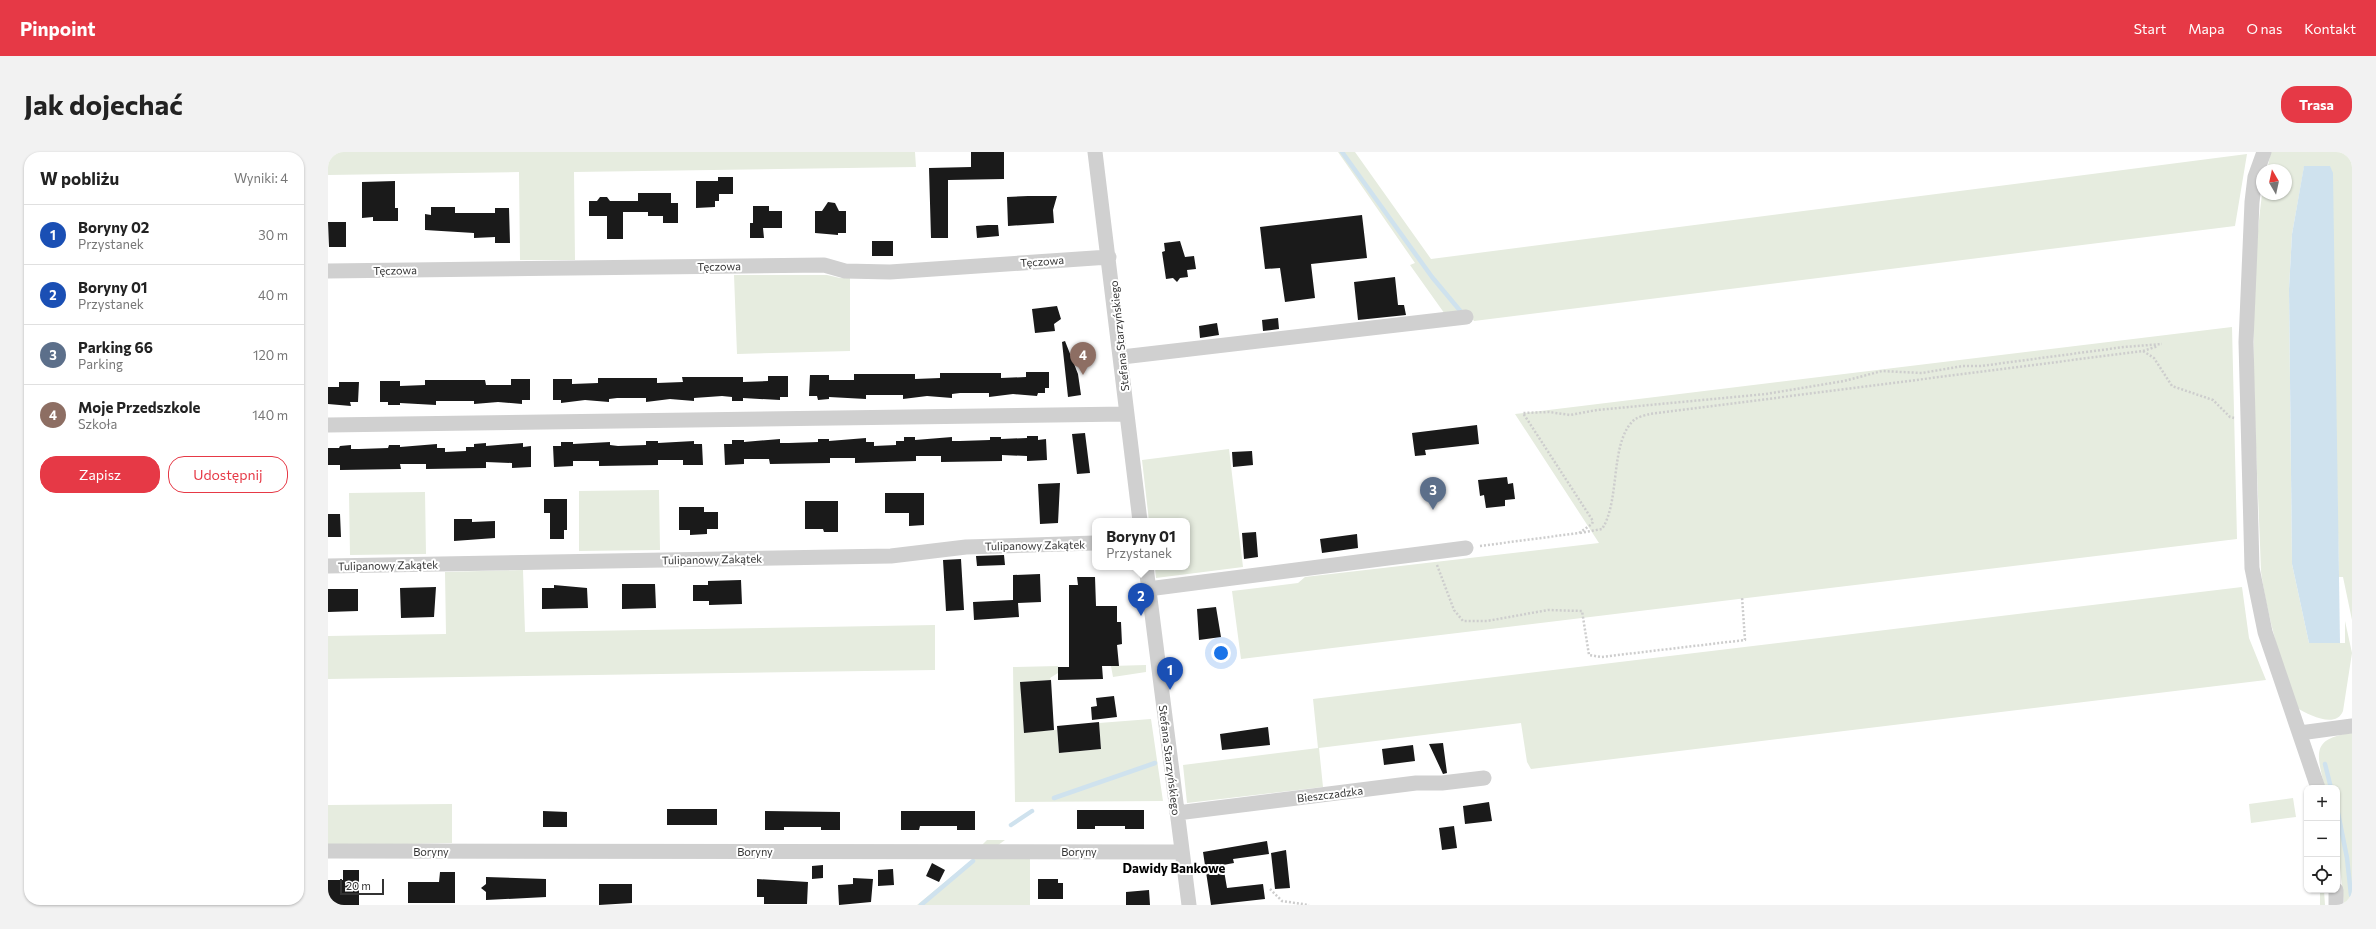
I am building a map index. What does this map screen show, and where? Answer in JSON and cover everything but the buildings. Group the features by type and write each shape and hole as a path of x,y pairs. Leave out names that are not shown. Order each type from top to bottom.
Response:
{"street":[{"name":"Stefana Starzyńskiego","path":"1095,152 1122,357 1127,414 1140,518"},
{"path":"2264,152 2256,177 2250,235 2246,342 2254,583 2265,632 2317,785"},
{"name":"Tęczowa","path":"328,271 824,265 845,271 890,272 1109,257"},
{"path":"1122,357 1466,317"},
{"path":"328,425 1127,414"},
{"name":"Tulipanowy Zakątek","path":"328,566 891,556 966,546 1092,543"},
{"path":"1148,589 1466,548"},
{"name":"Stefana Starzyńskiego","path":"1146,570 1189,905"},
{"path":"2300,733 2352,726"},
{"name":"Bieszczadzka","path":"1177,813 1416,783 1442,783 1484,778"},
{"name":"Boryny","path":"328,851 1182,852"},
{"path":"2336,893 2336,905"}],"path":[{"path":"1466,548 1579,533 1602,529 1608,520 1614,495 1615,467 1627,429 1636,419 1650,414 2143,351 2162,344 2124,347 1981,366 1963,366 1922,373 1882,371 1844,381 1735,398 1711,398 1570,415 1550,412 1523,413 1593,521 1592,524 1579,533"},
{"path":"2143,351 2154,358 2172,386 2213,400 2230,418 2249,421"},
{"path":"1431,552 1454,610 1463,621 1487,621 1548,610 1582,611 1589,655 1601,657 1745,640 1742,597"},
{"path":"1270,889 1282,901 1309,904"}],"shaded area":[{"path":"328,152 915,152 916,167 574,172 575,260 520,260 519,172 328,175"},
{"path":"1338,152 1355,152 1431,259 2247,154 2235,226 1474,321 1469,314 1447,317 1410,265 1415,263"},
{"path":"2271,152 2352,152 2352,620 2343,577 2339,577 2330,166 2304,167 2292,234 2289,289 2292,564 2309,643 2345,643 2345,621 2352,653 2343,711 2340,716 2329,720 2315,717 2297,708 2267,607 2261,572 2254,383 2257,241 2261,200 2292,200 2292,164 2268,164"},
{"path":"734,275 827,275 840,278 850,277 850,351 737,354"},
{"path":"2232,327 2237,539 1241,659 1232,591 1298,583 1305,577 1599,543 1515,414"},
{"path":"1229,449 1243,567 1156,578 1155,570 1190,570 1190,518 1149,518 1142,460"},
{"path":"659,490 660,550 579,551 579,491"},
{"path":"425,492 426,554 350,555 349,493"},
{"path":"523,570 525,632 935,625 935,670 328,679 328,636 446,634 445,572"},
{"path":"2242,587 2249,638 2266,680 1531,769 1527,762 1521,723 1319,748 1323,787 1187,803 1183,765 1318,748 1313,699"},
{"path":"1146,665 1146,672 1113,677 1111,666"},
{"path":"1058,666 1058,673 1050,678 1051,680 1021,682 1024,732 1057,730 1059,753 1101,749 1099,723 1151,719 1163,801 1015,802 1013,667"},
{"path":"2352,733 2352,905 2344,905 2340,867 2340,785 2324,785 2319,757 2323,744 2329,739 2338,735"},
{"path":"2293,798 2296,817 2251,823 2249,804"},
{"path":"452,804 452,843 328,846 328,805"},
{"path":"987,840 1005,840 994,848 979,848"},
{"path":"974,858 1030,858 1030,905 917,905"},
{"path":"2320,893 2324,893 2325,905 2320,905"}],"water":[{"path":"2304,166 2330,166 2333,173 2340,643 2309,643 2292,564 2289,289 2292,234"}],"waterway":[{"path":"1342,152 1432,277 1462,313"},
{"path":"1054,798 1155,763"},
{"path":"2325,764 2330,785"},
{"path":"1011,825 1032,811"},
{"path":"2340,821 2347,858 2351,895"},
{"path":"921,905 973,861"}],"place":[{"name":"Moje Przedszkole","path":"1083,375"},
{"name":"Parking 66","path":"1433,510"},
{"name":"Boryny 01","path":"1141,616"},
{"name":"Boryny 02","path":"1170,690"}],"district":[{"name":"Dawidy Bankowe","path":"1174,868"}]}
